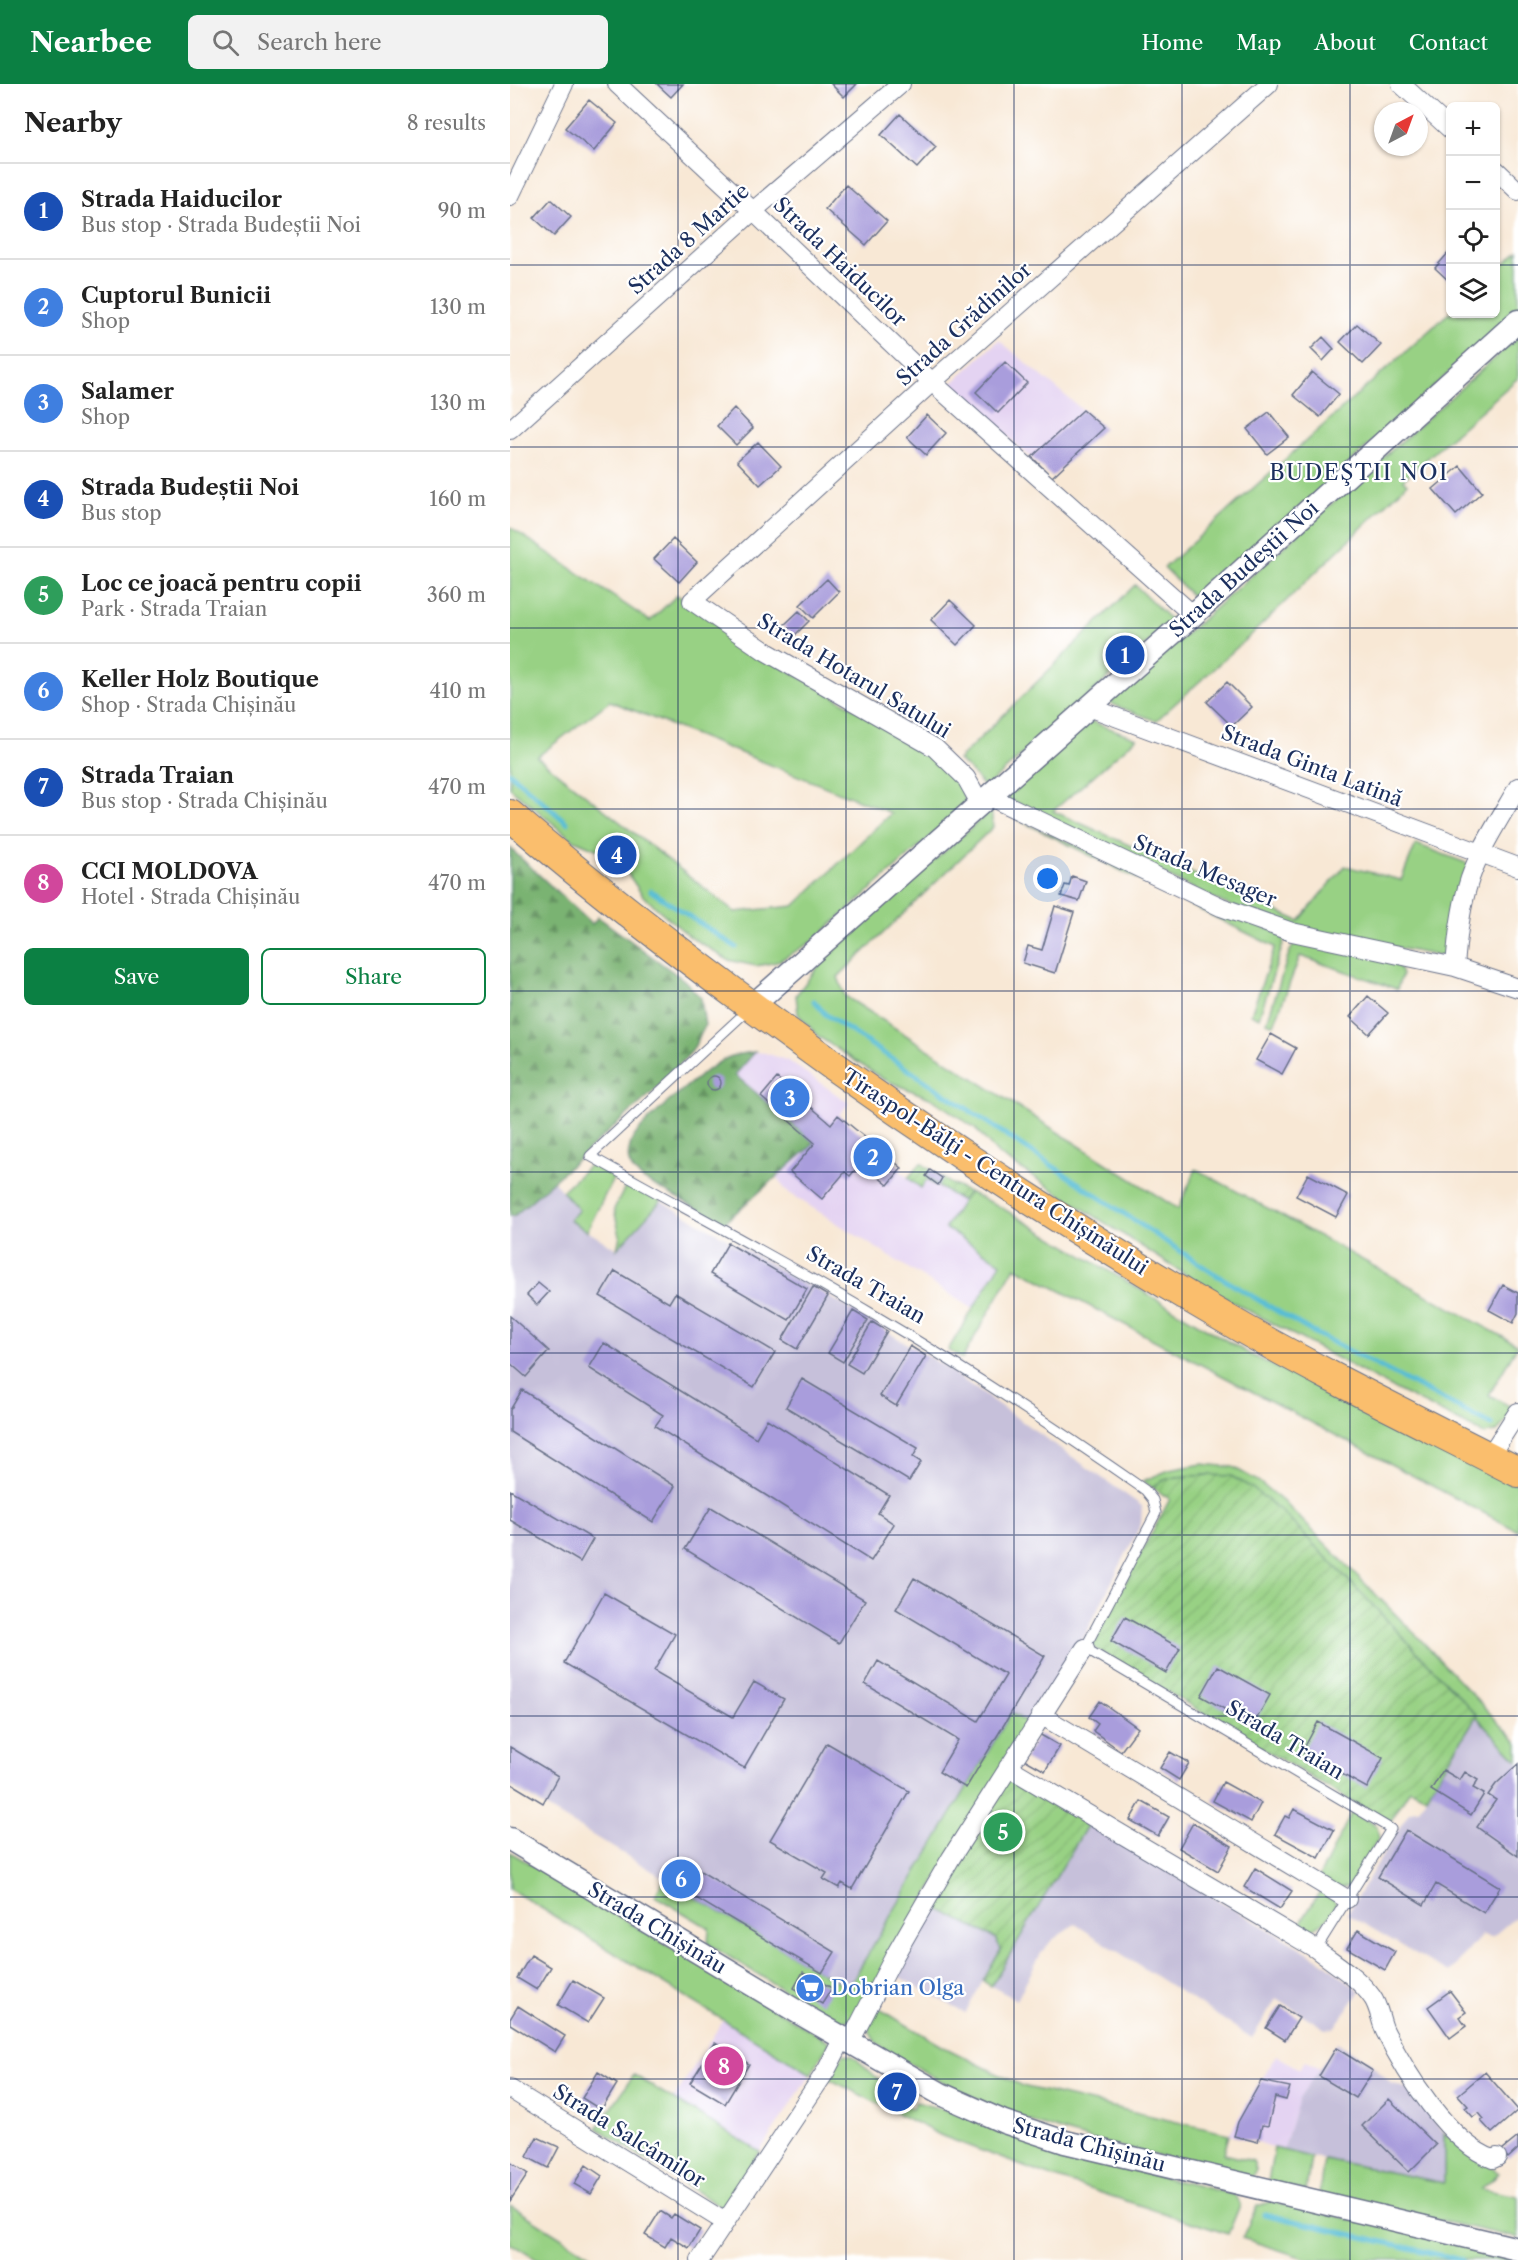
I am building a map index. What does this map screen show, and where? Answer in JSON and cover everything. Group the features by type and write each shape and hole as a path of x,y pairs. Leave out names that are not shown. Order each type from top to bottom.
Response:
{"highway":[{"name":"Tiraspol-Bălţi - Centura Chișinăului","path":"510,815 558,857 642,924 836,1068 934,1137 1106,1248 1225,1318 1378,1401 1518,1472"}],"street":[{"path":"510,196 564,84"},
{"name":"Strada Haiducilor","path":"617,84 932,382 1193,615"},
{"name":"Strada 8 Martie","path":"510,430 753,211 901,84"},
{"name":"Strada Grădinilor","path":"692,601 932,382 1269,84"},
{"path":"1401,84 1446,125"},
{"path":"1500,174 1518,191"},
{"name":"Strada Budeștii Noi","path":"752,1006 1193,615 1518,321"},
{"name":"Strada Hotarul Satului","path":"692,601 765,651 935,748 966,778 984,800"},
{"name":"Strada Ginta Latină","path":"1089,707 1518,867"},
{"path":"1455,967 1457,936 1467,887 1481,854 1518,787"},
{"name":"Strada Mesager","path":"984,800 1221,907 1293,932 1455,967 1518,988"},
{"path":"1489,1457 1518,1412"},
{"name":"Strada Traian","path":"846,2040 951,1858 1085,1648"},
{"path":"1041,1715 1347,1899"},
{"path":"1008,1767 1316,1949 1362,1984 1374,1999 1383,2028 1405,2071 1463,2142 1479,2154 1493,2159 1497,2157"},
{"name":"Strada Chișinău","path":"510,1839 846,2040 941,2094 1004,2122 1065,2142 1518,2249"},
{"path":"700,2260 846,2040"},
{"name":"Strada Salcâmilor","path":"510,2089 724,2222"}],"lane":[{"name":"Strada Traian","path":"752,1006 590,1155 913,1337 1060,1431 1145,1490 1153,1500 1156,1513 1085,1648 1391,1829 1316,1949"}],"shaded area":[{"path":"999,340 1104,428 1052,477 951,384"},
{"path":"755,1052 789,1061 849,1103 839,1115 902,1168 900,1171 921,1188 926,1180 962,1201 945,1228 1001,1263 973,1309 786,1191 777,1177 815,1143 735,1075"},
{"path":"553,1181 579,1211 569,1220 617,1249 661,1201 828,1296 942,1365 1142,1506 1141,1524 1080,1645 1028,1723 1011,1713 848,1988 510,1786 510,1216 514,1216"},
{"path":"1477,1715 1518,1761 1518,1915 1492,1937 1482,1935 1449,1973 1347,1914 1409,1812 1419,1809"},
{"path":"1088,1824 1321,1960 1360,1991 1334,2028 1325,2029 1277,1998 1252,2038 1075,1924 1051,1941 1040,1955 1017,2000 991,1986"},
{"path":"936,1908 995,1938 1001,1949 965,2013 892,1973 927,1910"},
{"path":"723,2020 811,2074 722,2208 597,2128 634,2075 673,2100"},
{"path":"1337,2042 1368,2061 1391,2083 1408,2089 1444,2133 1445,2183 1283,2151 1299,2099"},
{"path":"1276,2055 1299,2069 1305,2061 1319,2069 1299,2100 1283,2151 1229,2134"}],"green space":[{"path":"1518,251 1518,310 1197,601 1164,568 1446,316 1446,318 1500,318 1500,267"},
{"path":"1518,337 1518,378 1403,480 1407,484 1252,634 1156,721 1109,703"},
{"path":"510,527 650,621 677,595 762,655 929,751 961,784 966,805 812,942 777,962 756,966 728,960 689,936 643,896 626,871 603,852 572,839 510,788","holes":["610,701 891,813 794,906 735,912 537,757"]},
{"path":"1135,585 1172,621 985,788 958,760"},
{"path":"1090,721 1137,738 1053,811 1299,921 1345,866 1401,880 1416,844 1469,864 1450,958 1296,928 1223,903 1004,797"},
{"path":"991,810 993,827 838,977 845,996 1178,1209 1196,1169 1518,1345 1489,1395 1515,1409 1497,1432 1484,1434 1381,1382 1203,1286 998,1154 975,1128 932,1099 883,1079 819,1037 798,1014 796,995 824,959"},
{"path":"1017,819 1282,935 1284,941 1259,1018 1251,1014 1275,947"},
{"path":"510,848 592,924 598,917 684,980 701,998 705,1026 692,1051 655,1090 514,1216 510,1216"},
{"path":"1297,939 1396,959 1402,975 1397,989 1300,956 1274,1025 1267,1022 1289,953"},
{"path":"755,1052 735,1075 815,1143 724,1223 644,1180 630,1165 629,1151 632,1140 648,1121 691,1083 727,1058"},
{"path":"921,1163 968,1192 962,1201 927,1180 921,1188 908,1178"},
{"path":"591,1164 614,1177 587,1231 569,1220 579,1210 562,1191"},
{"path":"628,1182 661,1201 617,1249 620,1236 614,1209"},
{"path":"968,1192 997,1205 1251,1355 1518,1484 1518,1531 1015,1267 962,1359 948,1350 1001,1263 945,1228"},
{"path":"1202,1464 1233,1467 1258,1481 1286,1504 1421,1640 1518,1743 1518,1761 1364,1596 1207,1475 1171,1478 1153,1488 1143,1481 1169,1470"},
{"path":"1231,1476 1252,1488 1281,1511 1477,1715 1426,1797 1410,1789 1389,1824 1091,1646 1170,1499 1153,1488 1171,1478"},
{"path":"1011,1713 1028,1723 855,2019 836,2022 708,1944 709,1928 655,1896 664,1879 848,1988"},
{"path":"1006,1779 1017,1782 1088,1824 991,1986 983,1981 1001,1949 995,1938 936,1908 927,1910"},
{"path":"1352,1812 1377,1826 1379,1838 1350,1886 1338,1888 1319,1877"},
{"path":"510,1852 830,2042 811,2074 510,1889"},
{"path":"1320,1891 1335,1900 1334,1910 1327,1919 1314,1928 1304,1932 1297,1929"},
{"path":"876,2007 944,2047 1022,2086 1229,2134 1224,2154 1253,2161 1256,2169 1252,2177 1159,2156 1096,2141 1006,2112 972,2097 883,2049 873,2038 869,2029"},
{"path":"843,2054 853,2056 886,2086 882,2091 912,2109 916,2102 959,2114 1046,2148 1235,2195 1240,2205 1228,2234 1046,2175 942,2136 829,2079"},
{"path":"634,2075 760,2152 722,2208 597,2128"},
{"path":"1444,2133 1499,2173 1481,2189 1518,2196 1518,2238 1319,2194 1324,2159 1444,2183"},
{"path":"1274,2148 1311,2157 1306,2191 1268,2182"},
{"path":"1272,2201 1518,2258 1518,2260 1310,2260 1242,2238 1257,2206"},
{"path":"510,2205 597,2260 537,2260 510,2243"}],"building":[{"path":"657,84 683,84 671,97"},
{"path":"831,84 857,84 844,97"},
{"path":"589,100 617,123 594,151 565,128"},
{"path":"900,114 936,147 917,168 881,135"},
{"path":"846,185 887,221 866,245 825,209"},
{"path":"551,199 571,217 554,236 534,218"},
{"path":"1446,256 1446,278 1435,268"},
{"path":"1357,324 1381,345 1363,364 1340,342"},
{"path":"1323,337 1334,349 1323,361 1311,349"},
{"path":"1005,362 1027,383 998,413 976,392"},
{"path":"1312,372 1339,394 1320,417 1293,395"},
{"path":"734,408 753,428 736,445 717,426"},
{"path":"1083,410 1104,428 1052,477 1032,457"},
{"path":"1269,412 1289,437 1267,454 1247,429"},
{"path":"927,415 946,433 926,455 907,437"},
{"path":"758,442 781,466 760,485 737,461"},
{"path":"1460,466 1482,492 1456,515 1433,489"},
{"path":"673,539 697,562 679,582 654,559"},
{"path":"827,579 839,592 813,618 800,605"},
{"path":"950,600 976,625 957,645 931,620"},
{"path":"799,611 809,621 794,636 783,626"},
{"path":"1227,682 1252,707 1232,726 1207,702"},
{"path":"617,847 628,856 622,863 611,854"},
{"path":"1072,876 1086,881 1079,901 1061,896 1065,885 1069,886"},
{"path":"1055,906 1074,912 1055,973 1023,963 1028,946 1042,950"},
{"path":"1368,996 1388,1013 1369,1034 1350,1017"},
{"path":"1271,1034 1296,1048 1282,1074 1256,1060"},
{"path":"714,1076 719,1078 721,1083 719,1088 714,1090 709,1088 707,1083 709,1078"},
{"path":"777,1078 831,1124 838,1115 902,1168 888,1185 861,1163 850,1176 845,1172 822,1199 790,1172 815,1143 761,1097"},
{"path":"930,1170 942,1178 938,1185 926,1176"},
{"path":"1308,1174 1348,1195 1336,1217 1296,1196"},
{"path":"728,1243 807,1289 789,1320 710,1274"},
{"path":"615,1271 669,1303 675,1293 775,1352 754,1387 600,1296"},
{"path":"538,1283 549,1292 537,1305 527,1295"},
{"path":"1503,1285 1518,1293 1518,1313 1513,1323 1489,1310"},
{"path":"813,1287 828,1296 797,1349 782,1340"},
{"path":"853,1311 868,1320 843,1362 828,1353"},
{"path":"510,1316 549,1351 526,1377 510,1363"},
{"path":"872,1322 887,1331 862,1373 847,1364"},
{"path":"604,1343 756,1438 767,1419 889,1495 878,1513 894,1524 871,1561 655,1426 663,1415 589,1368"},
{"path":"910,1346 926,1356 896,1406 880,1396"},
{"path":"802,1379 918,1448 913,1457 921,1462 909,1481 786,1407"},
{"path":"522,1390 675,1486 653,1522 510,1432 510,1410"},
{"path":"510,1490 593,1539 580,1562 510,1520"},
{"path":"711,1507 865,1600 839,1643 685,1549"},
{"path":"914,1578 1045,1656 966,1788 939,1772 958,1740 865,1684 878,1661 978,1721 1006,1675 896,1609"},
{"path":"604,1593 675,1634 654,1671 733,1717 754,1682 784,1699 744,1768 564,1663"},
{"path":"1125,1617 1180,1648 1166,1673 1111,1641"},
{"path":"1218,1666 1270,1695 1253,1725 1201,1696"},
{"path":"1100,1701 1138,1728 1121,1751 1093,1731 1098,1724 1089,1717"},
{"path":"1318,1722 1383,1758 1367,1788 1302,1752"},
{"path":"1039,1734 1060,1746 1045,1771 1024,1759"},
{"path":"827,1743 909,1791 852,1889 842,1883 839,1888 823,1879 827,1873 770,1840"},
{"path":"510,1747 558,1776 543,1803 510,1783"},
{"path":"1170,1752 1189,1763 1179,1780 1160,1768"},
{"path":"1518,1764 1518,1856 1477,1827 1496,1800 1488,1795 1496,1784"},
{"path":"1443,1770 1460,1780 1465,1772 1478,1780 1473,1788 1484,1794 1471,1815 1431,1790"},
{"path":"1223,1782 1261,1803 1251,1822 1213,1801"},
{"path":"1141,1801 1169,1817 1158,1836 1130,1820"},
{"path":"1294,1809 1334,1830 1319,1858 1275,1834 1285,1816 1289,1818"},
{"path":"1193,1823 1232,1846 1218,1871 1179,1848"},
{"path":"1406,1830 1500,1887 1484,1913 1436,1884 1424,1905 1378,1877"},
{"path":"677,1857 835,1952 822,1973 664,1879"},
{"path":"1255,1868 1292,1891 1280,1909 1244,1887"},
{"path":"1358,1930 1395,1952 1385,1970 1347,1948"},
{"path":"531,1955 551,1967 537,1990 517,1978"},
{"path":"803,1972 832,1988 822,2004 794,1988"},
{"path":"573,1980 604,1998 588,2023 558,2005"},
{"path":"1450,1991 1466,2012 1459,2017 1466,2026 1450,2038 1428,2007"},
{"path":"518,2006 565,2036 555,2052 510,2024 510,2019"},
{"path":"1280,2006 1299,2018 1285,2040 1266,2028"},
{"path":"715,2043 749,2064 725,2104 690,2083"},
{"path":"1336,2048 1373,2071 1356,2098 1319,2076"},
{"path":"598,2072 617,2084 601,2110 582,2098"},
{"path":"1485,2072 1518,2110 1492,2133 1481,2121 1484,2119 1479,2113 1473,2117 1465,2108 1468,2106 1458,2095"},
{"path":"1261,2081 1290,2087 1286,2100 1275,2097 1268,2126 1262,2125 1258,2142 1234,2136 1238,2122"},
{"path":"1389,2099 1436,2145 1409,2172 1362,2126"},
{"path":"537,2137 559,2147 548,2168 527,2157"},
{"path":"1518,2137 1518,2149 1508,2158 1502,2150"},
{"path":"510,2162 528,2174 510,2201"},
{"path":"586,2165 602,2176 591,2194 574,2184"},
{"path":"660,2211 671,2218 674,2214 700,2230 689,2248 671,2237 665,2247 645,2235"}],"waterway":[{"path":"510,773 567,823"},
{"path":"651,891 736,947"},
{"path":"814,1001 825,1014 1210,1271 1309,1330 1492,1425"},
{"path":"1264,2214 1461,2260"}],"place":[{"name":"Strada Haiducilor","path":"1125,655"},
{"name":"Strada Budeștii Noi","path":"617,855"},
{"name":"Salamer","path":"790,1098"},
{"name":"Cuptorul Bunicii","path":"873,1157"},
{"name":"Loc ce joacă pentru copii","path":"1003,1832"},
{"name":"Keller Holz Boutique","path":"681,1879"},
{"name":"Dobrian Olga","path":"810,1988"},
{"name":"CCI MOLDOVA","path":"724,2066"},
{"name":"Strada Traian","path":"897,2092"}],"district":[{"name":"BUDEŞTII NOI","path":"1359,472"}]}
